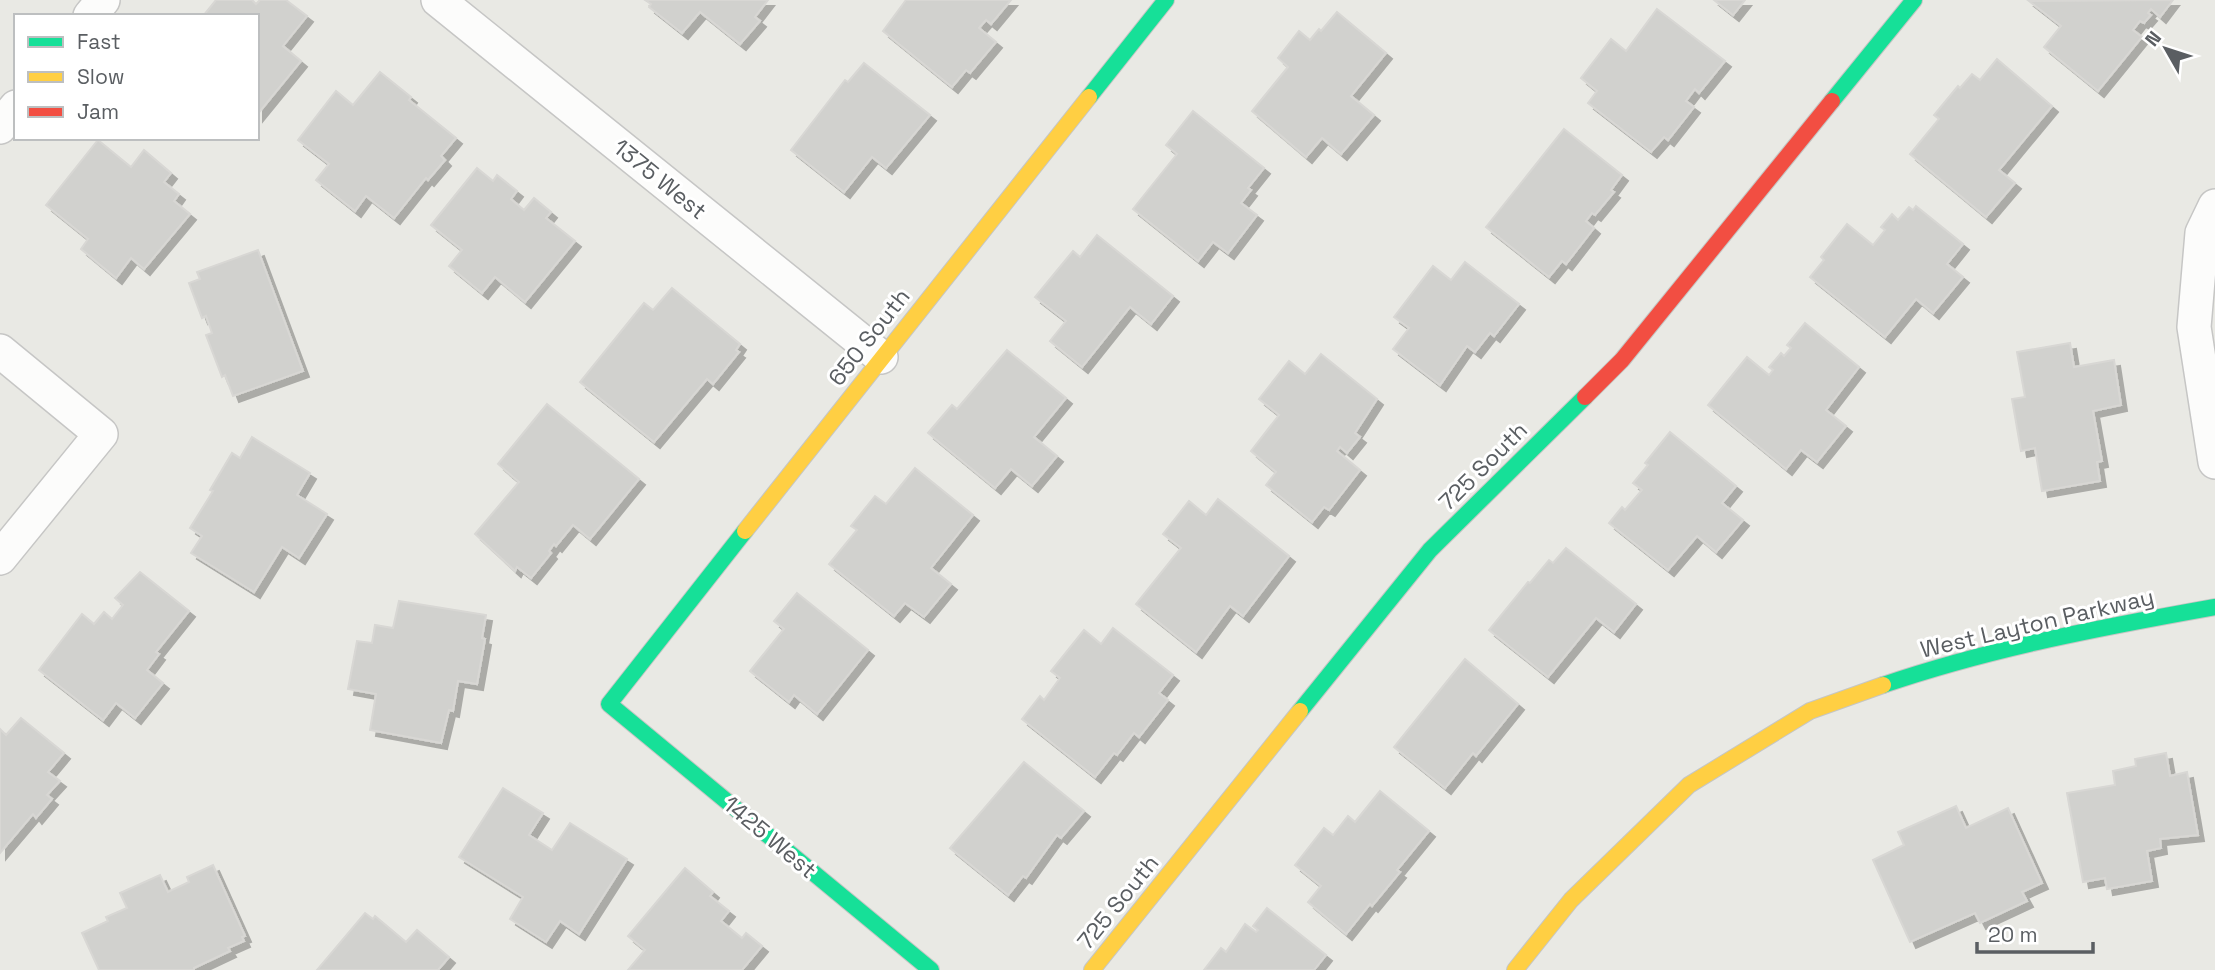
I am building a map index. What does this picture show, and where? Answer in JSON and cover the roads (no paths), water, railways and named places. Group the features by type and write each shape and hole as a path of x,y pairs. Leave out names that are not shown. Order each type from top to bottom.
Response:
{"street":[{"path":"92,14 103,0"},
{"name":"1375 West","path":"438,0 881,357"},
{"name":"650 South","path":"609,704 881,357 1167,0"},
{"name":"725 South","path":"1092,970 1430,550 1622,359 1914,0"},
{"path":"0,127 14,110"},
{"path":"2215,206 2202,233 2193,327 2215,462"},
{"path":"0,351 101,434 0,558"},
{"name":"West Layton Parkway","path":"1515,970 1572,900 1689,785 1810,711 1941,665 2099,628 2215,607"},
{"name":"1425 West","path":"609,704 931,970"}]}
